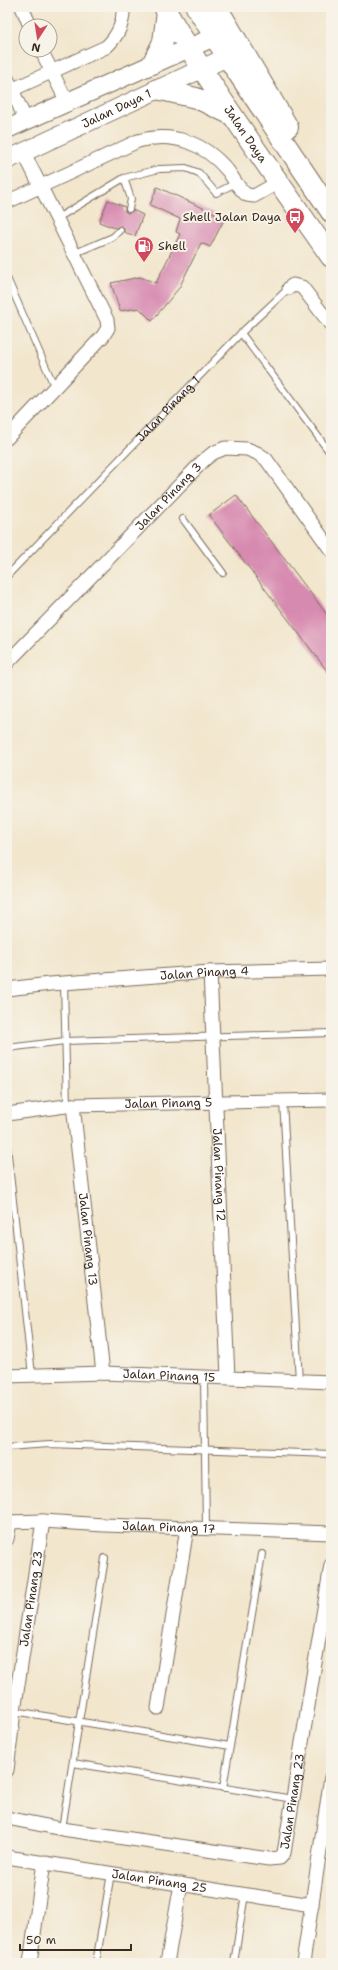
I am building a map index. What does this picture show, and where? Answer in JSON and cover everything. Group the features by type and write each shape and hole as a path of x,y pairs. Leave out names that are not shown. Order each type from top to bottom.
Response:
{"main road":[{"path":"196,7 227,57 331,212"},
{"path":"217,7 304,154 307,178"},
{"path":"152,64 163,42 166,9"},
{"name":"Jalan Daya","path":"166,9 232,115 331,257"},
{"name":"Jalan Daya 1","path":"7,129 214,37"},
{"name":"Jalan Daya 1","path":"7,160 227,57"},
{"path":"157,89 196,98 232,115"}],"street":[{"path":"22,7 27,18"},
{"path":"26,120 9,87 51,72 94,54 106,47 117,34 121,24 124,7"},
{"path":"45,58 67,102"},
{"path":"7,202 138,141 167,137 183,140 203,148 219,160 237,182 243,193 254,196 279,182"},
{"path":"7,438 103,336 108,328 106,320 24,153"},
{"name":"Jalan Pinang 1","path":"289,288 293,285 302,287 331,325"},
{"name":"Jalan Pinang 3","path":"7,663 203,461 212,453 226,448 247,449 266,459 331,550"},
{"name":"Jalan Pinang 4","path":"7,990 210,972 331,969"},
{"name":"Jalan Pinang 12","path":"210,972 228,1377"},
{"name":"Jalan Pinang 5","path":"7,1114 70,1106 331,1100"},
{"name":"Jalan Pinang 13","path":"70,1106 103,1373"},
{"name":"Jalan Pinang 15","path":"7,1376 103,1373 331,1382"},
{"name":"Jalan Pinang 17","path":"9,1522 43,1521 206,1529 331,1533"},
{"name":"Jalan Pinang 23","path":"7,1770 14,1711 43,1521"},
{"path":"7,1539 9,1522"},
{"path":"158,1708 187,1528"},
{"name":"Jalan Pinang 23","path":"7,1818 62,1829 275,1860 280,1858 284,1853 331,1565"},
{"path":"304,1963 312,1904 329,1807 331,1777"},
{"name":"Jalan Pinang 25","path":"7,1856 312,1904"},
{"path":"30,1963 44,1862"},
{"path":"167,1963 181,1884"}],"lane":[{"path":"56,219 124,178 159,169 186,168 199,173 216,193 237,182"},
{"path":"124,178 132,199 129,209"},
{"path":"73,254 113,237 120,230"},
{"path":"7,278 55,388"},
{"name":"Jalan Pinang 1","path":"7,576 241,333 289,288"},
{"path":"241,333 331,454"},
{"path":"183,519 223,573"},
{"path":"64,984 65,1041 70,1106"},
{"path":"7,1048 65,1041 331,1033"},
{"path":"283,1101 299,1381"},
{"path":"7,1146 32,1375"},
{"path":"204,1376 206,1529"},
{"path":"7,1447 49,1444 205,1448 331,1454"},
{"path":"223,1788 262,1554"},
{"path":"62,1829 105,1558"},
{"path":"14,1711 230,1746"},
{"path":"73,1763 293,1799"},
{"path":"96,1963 111,1873"},
{"path":"234,1963 245,1894"}],"building":[{"path":"157,187 225,218 210,247 201,243 179,288 152,321 139,308 120,311 111,283 140,277 156,283 180,234 176,232 180,219 150,205"},
{"path":"108,200 125,207 125,211 128,213 133,210 143,215 135,236 124,232 124,228 122,226 115,228 99,222"},
{"path":"236,495 331,620 331,676 209,515"}],"place":[{"name":"Shell Jalan Daya","path":"295,234"},
{"name":"Shell","path":"144,263"}]}
